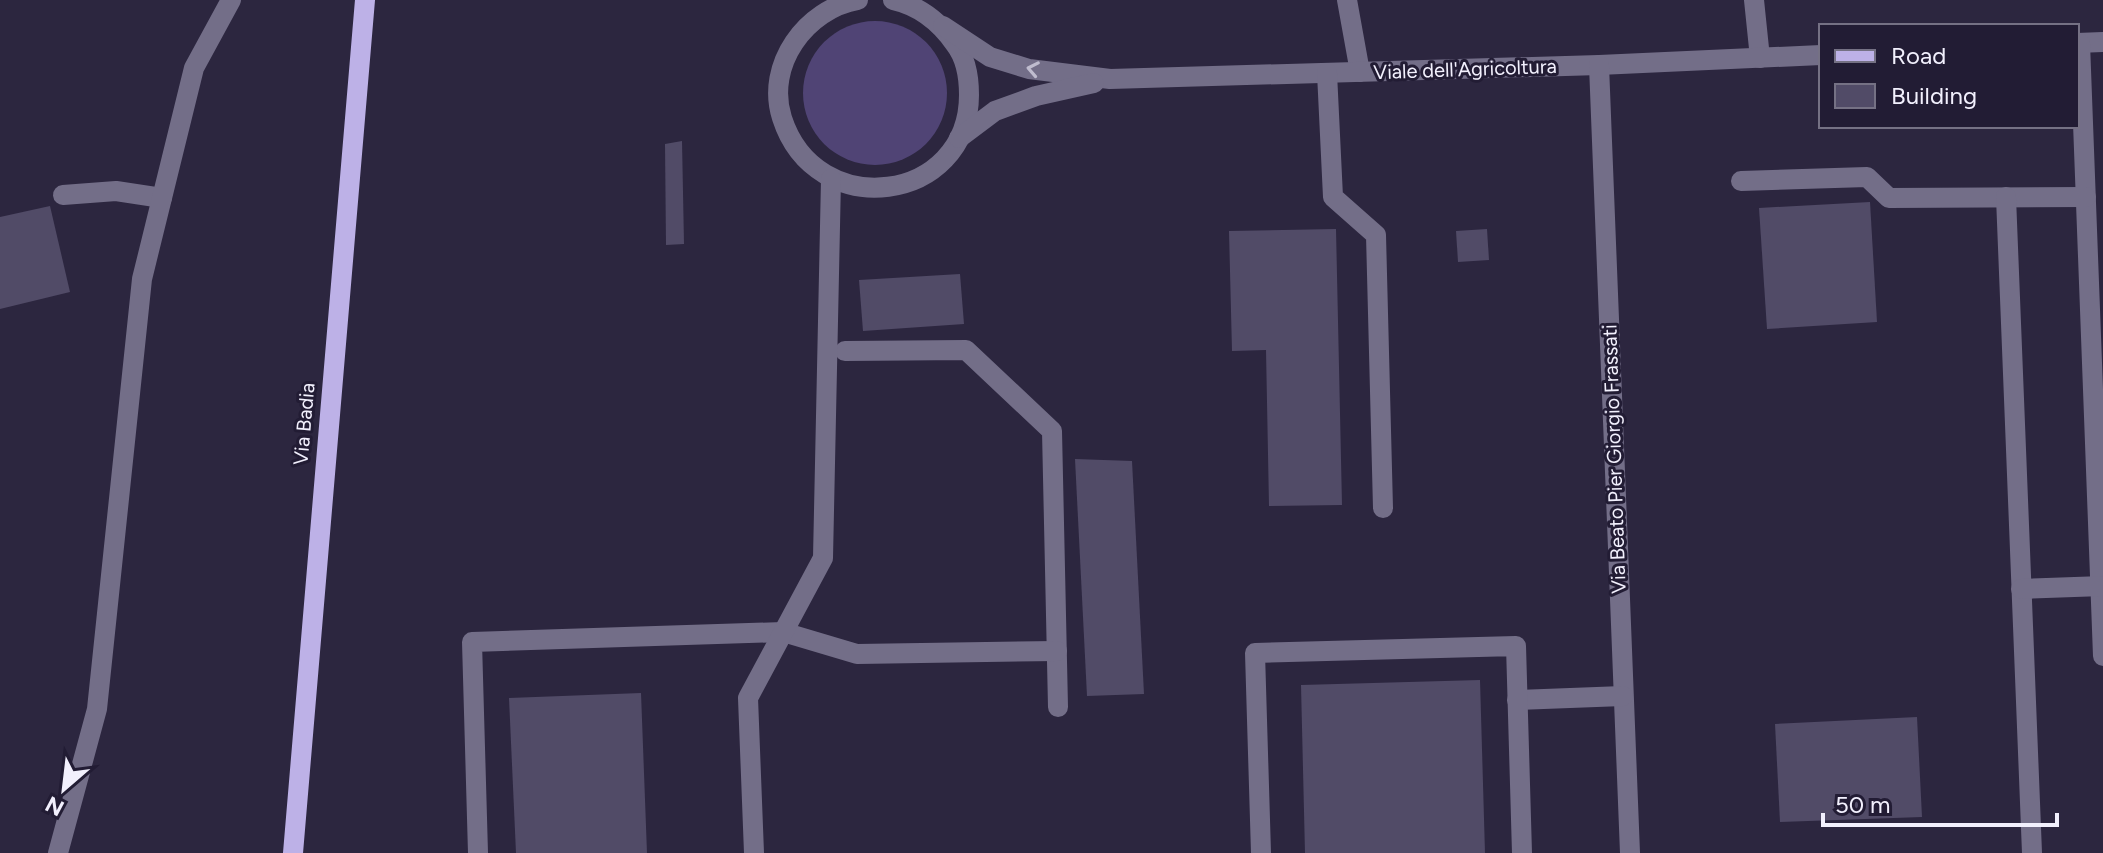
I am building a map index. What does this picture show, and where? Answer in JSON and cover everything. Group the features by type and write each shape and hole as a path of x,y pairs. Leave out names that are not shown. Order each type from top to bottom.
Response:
{"main road":[{"name":"Via Badia","path":"293,853 365,0"}],"street":[{"path":"58,853 97,709 142,279 194,68 231,0"},
{"path":"798,35 818,0"},
{"name":"Viale dell'Agricoltura","path":"858,0 842,3 818,16 798,35 785,60 779,87 781,115 792,141 809,163 831,179 860,188 890,188 918,179 942,162 959,138 969,110 969,80 960,51 943,26"},
{"name":"Viale dell'Agricoltura","path":"893,0 922,10 990,57 1029,69 1110,79 1599,65 1819,55"},
{"path":"1347,0 1360,72"},
{"path":"1754,0 1760,58"},
{"path":"2079,43 2103,42"},
{"path":"2079,62 2103,656"},
{"name":"Via Beato Pier Giorgio Frassati","path":"1599,65 1630,853"},
{"path":"1327,73 1333,197 1376,235 1383,508"},
{"name":"Viale dell'Agricoltura","path":"959,138 995,111 1036,96 1110,79"},
{"path":"1741,181 1867,177 1889,198 2086,197"},
{"path":"754,853 748,698 823,558 831,179"},
{"path":"63,195 116,191 162,198"},
{"path":"2006,197 2032,853"},
{"path":"845,351 966,350 1052,431 1058,707"},
{"path":"2021,589 2102,586"},
{"path":"478,853 472,642 783,632 857,654 1057,651"},
{"path":"1261,853 1255,653 1516,646 1522,853"},
{"path":"1517,700 1623,696"}],"shaded area":[{"path":"875,21 903,26 926,42 942,65 947,93 942,121 926,144 903,160 875,165 847,160 824,144 808,121 803,93 808,65 824,42 847,26"}],"building":[{"path":"682,141 684,244 666,245 665,144"},
{"path":"1870,202 1877,322 1767,329 1759,208"},
{"path":"50,206 70,292 0,309 0,217"},
{"path":"1336,229 1342,505 1269,506 1266,350 1232,351 1229,231"},
{"path":"1487,229 1489,260 1458,262 1456,231"},
{"path":"960,274 964,324 863,331 859,280"},
{"path":"1075,459 1132,461 1144,694 1087,696"},
{"path":"1480,680 1485,853 1305,853 1301,685"},
{"path":"641,693 647,853 516,853 509,698"},
{"path":"1917,717 1922,817 1780,822 1775,724"}]}
